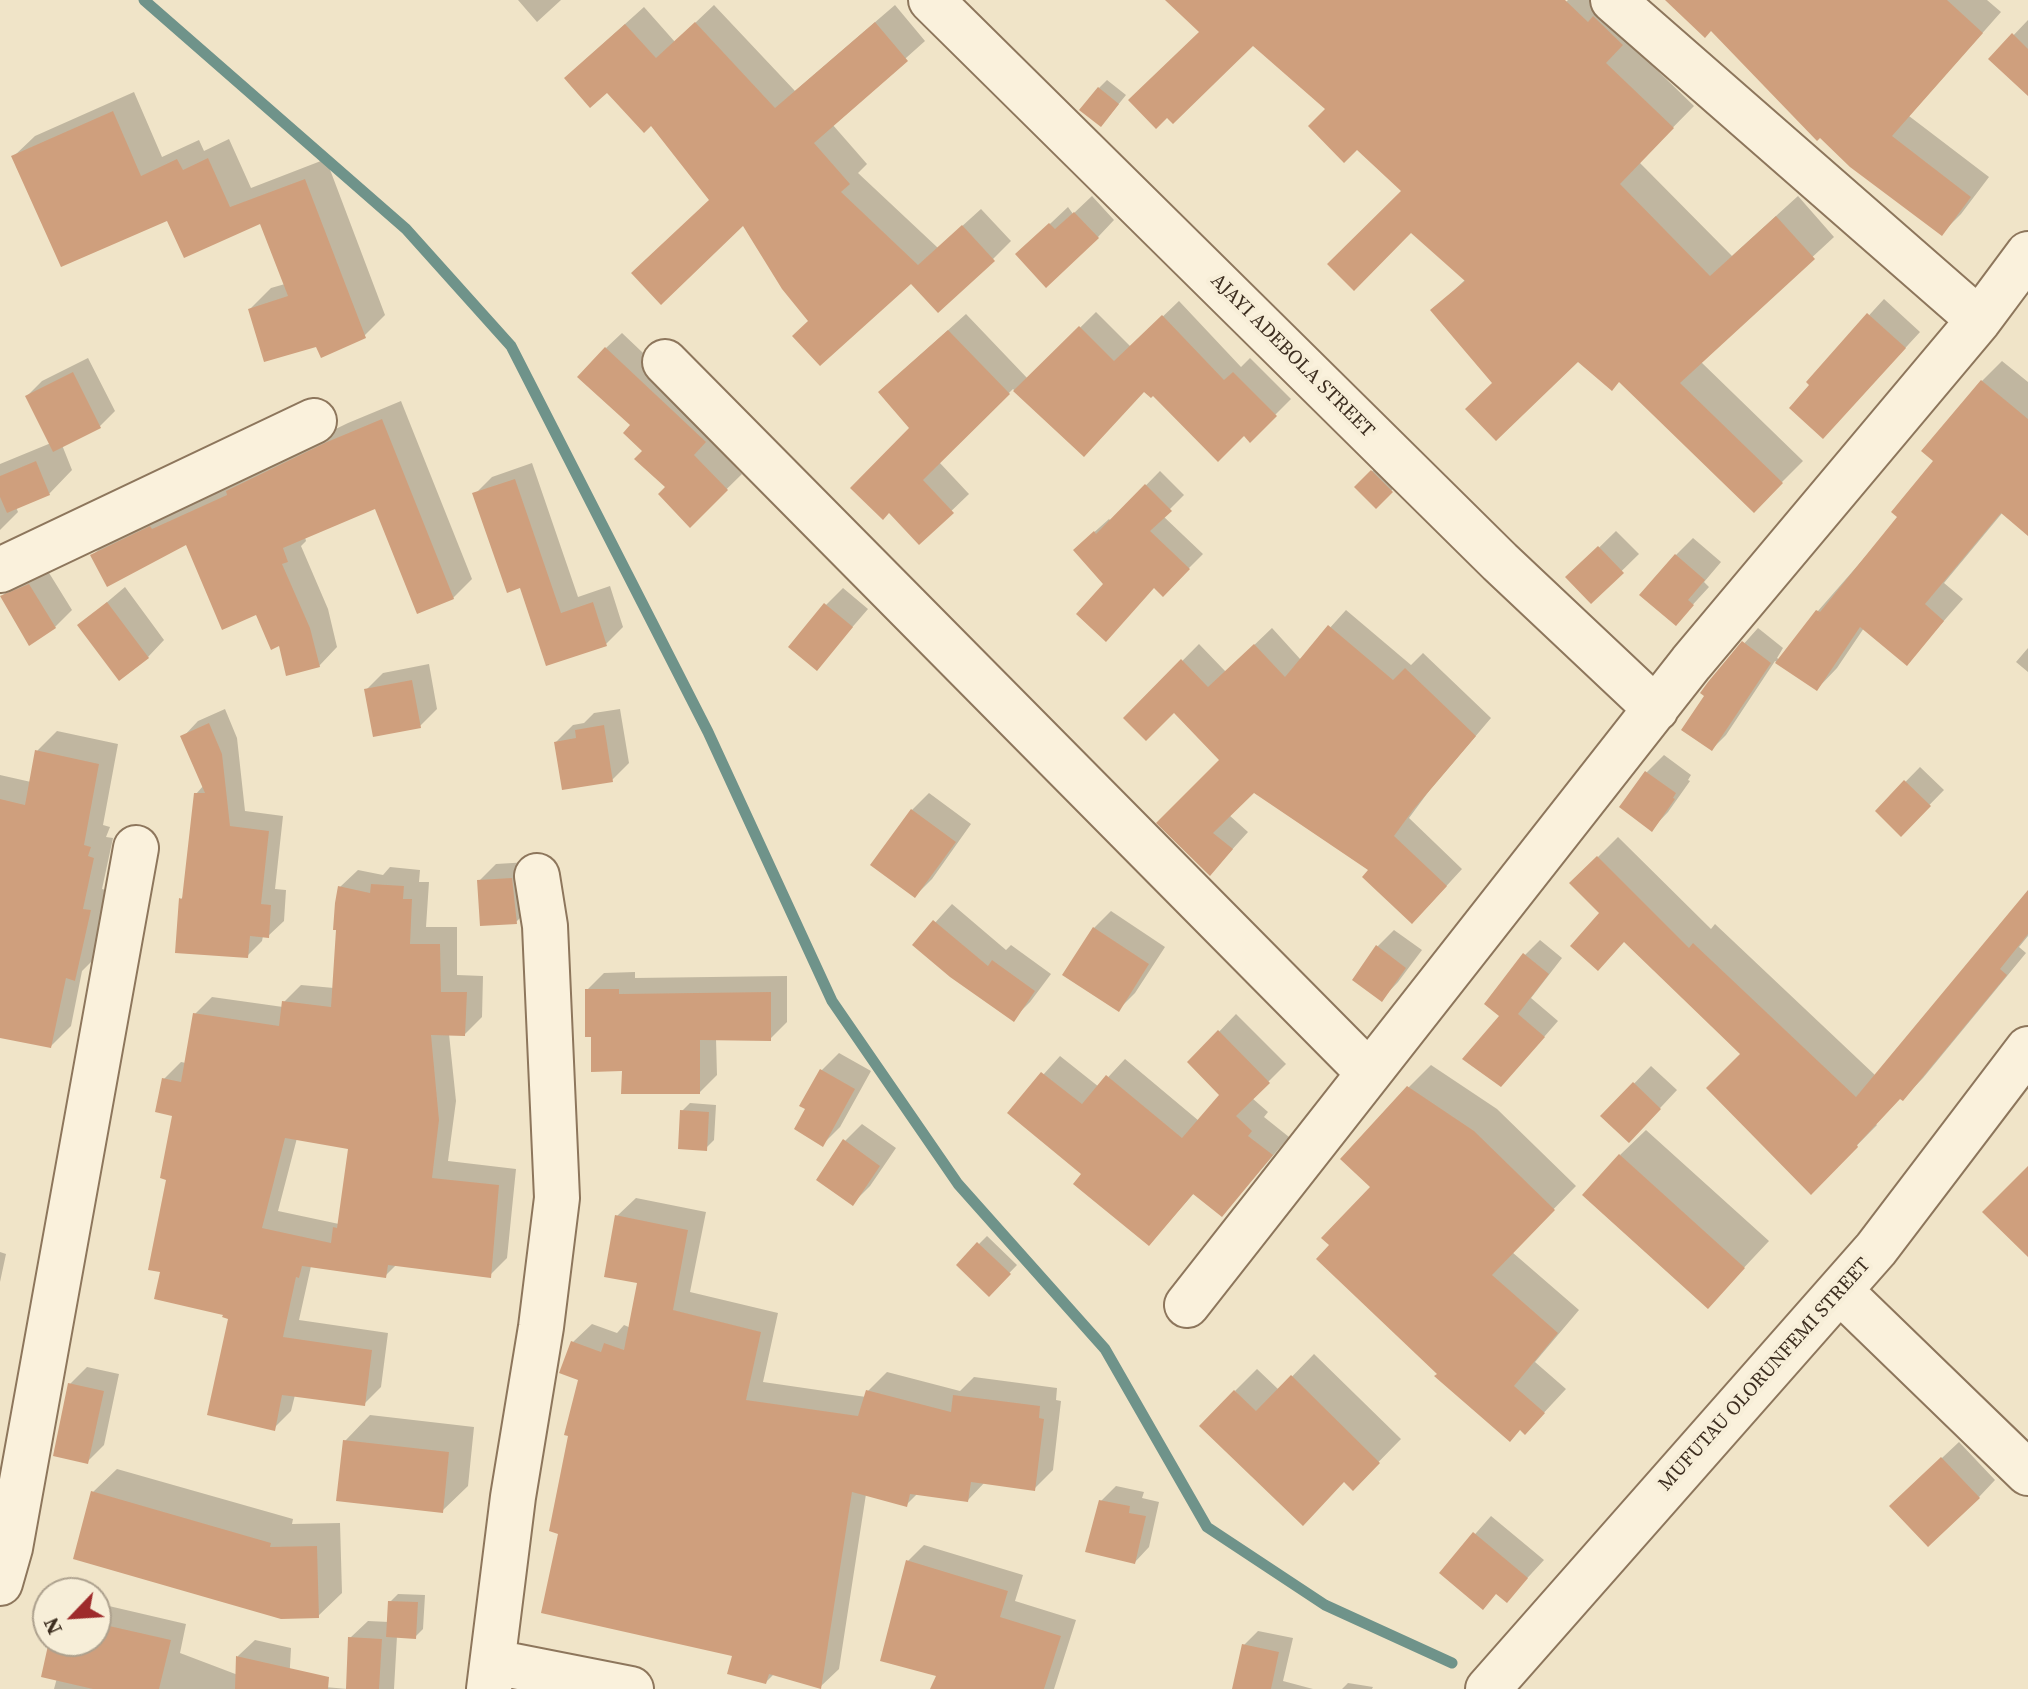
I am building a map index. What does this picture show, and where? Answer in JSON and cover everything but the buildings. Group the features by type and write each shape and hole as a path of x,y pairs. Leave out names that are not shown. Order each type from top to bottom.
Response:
{"street":[{"name":"AJAYI ADEBOLA STREET","path":"931,0 1500,562 1656,709"},
{"path":"1613,0 1979,320"},
{"path":"1187,1305 1691,663 1979,320 2028,254"},
{"path":"665,362 1369,1073"},
{"path":"0,570 314,421"},
{"path":"3,1559 136,848"},
{"path":"537,876 545,926 557,1198 541,1327 513,1497 492,1675 631,1689"},
{"name":"MUFUTAU OLORUNFEMI STREET","path":"1488,1689 1876,1249 2028,1049"},
{"path":"1840,1291 2028,1473"}],"waterway":[{"path":"144,0 406,229 511,346 708,732 832,1001 958,1184 1105,1349 1207,1527 1325,1605 1452,1663"}]}
